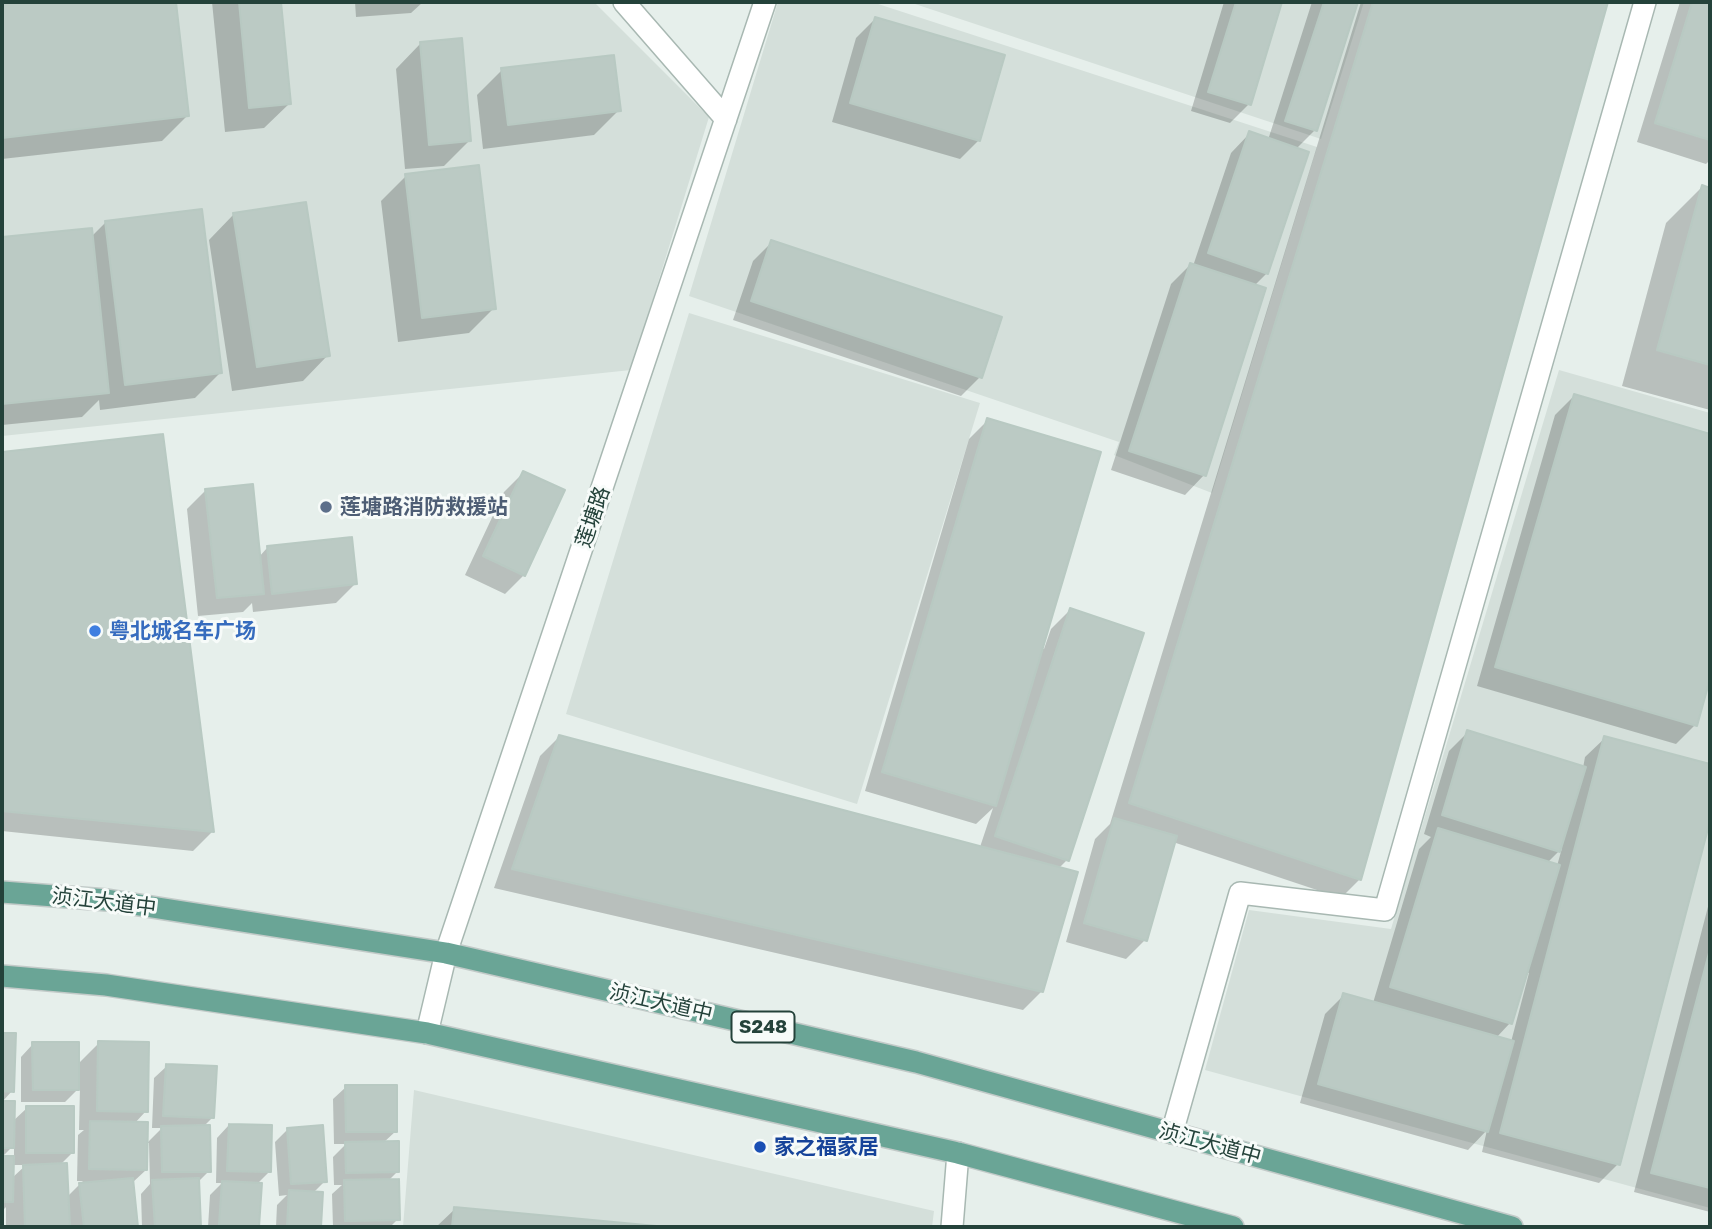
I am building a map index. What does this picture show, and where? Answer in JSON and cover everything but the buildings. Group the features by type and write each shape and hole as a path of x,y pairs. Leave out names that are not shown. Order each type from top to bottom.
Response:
{"main road":[{"name":"浈江大道中","path":"2,892 107,900 446,953 916,1062 1511,1227"},
{"path":"2,976 106,985 427,1033 958,1153 1208,1224 1233,1227"}],"street":[{"path":"624,2 726,119"},
{"name":"莲塘路","path":"427,1033 446,953 765,2"},
{"path":"1172,1133 1240,893 1385,910 1644,2"},
{"path":"952,1227 958,1153"}],"shaded area":[{"path":"2,2 594,2 709,117 631,370 2,436"},
{"path":"778,2 872,2 1317,147 1212,493 1114,455 1119,442 689,296"},
{"path":"909,2 1364,2 1321,139"},
{"path":"689,313 980,403 857,804 566,714"},
{"path":"1559,370 1710,413 1710,1208 1205,1070 1249,910 1391,929"},
{"path":"414,1090 934,1211 932,1227 403,1227"}],"place":[{"name":"莲塘路消防救援站","path":"326,507"},
{"name":"粤北城名车广场","path":"95,631"},
{"name":"家之福家居","path":"760,1147"}]}
